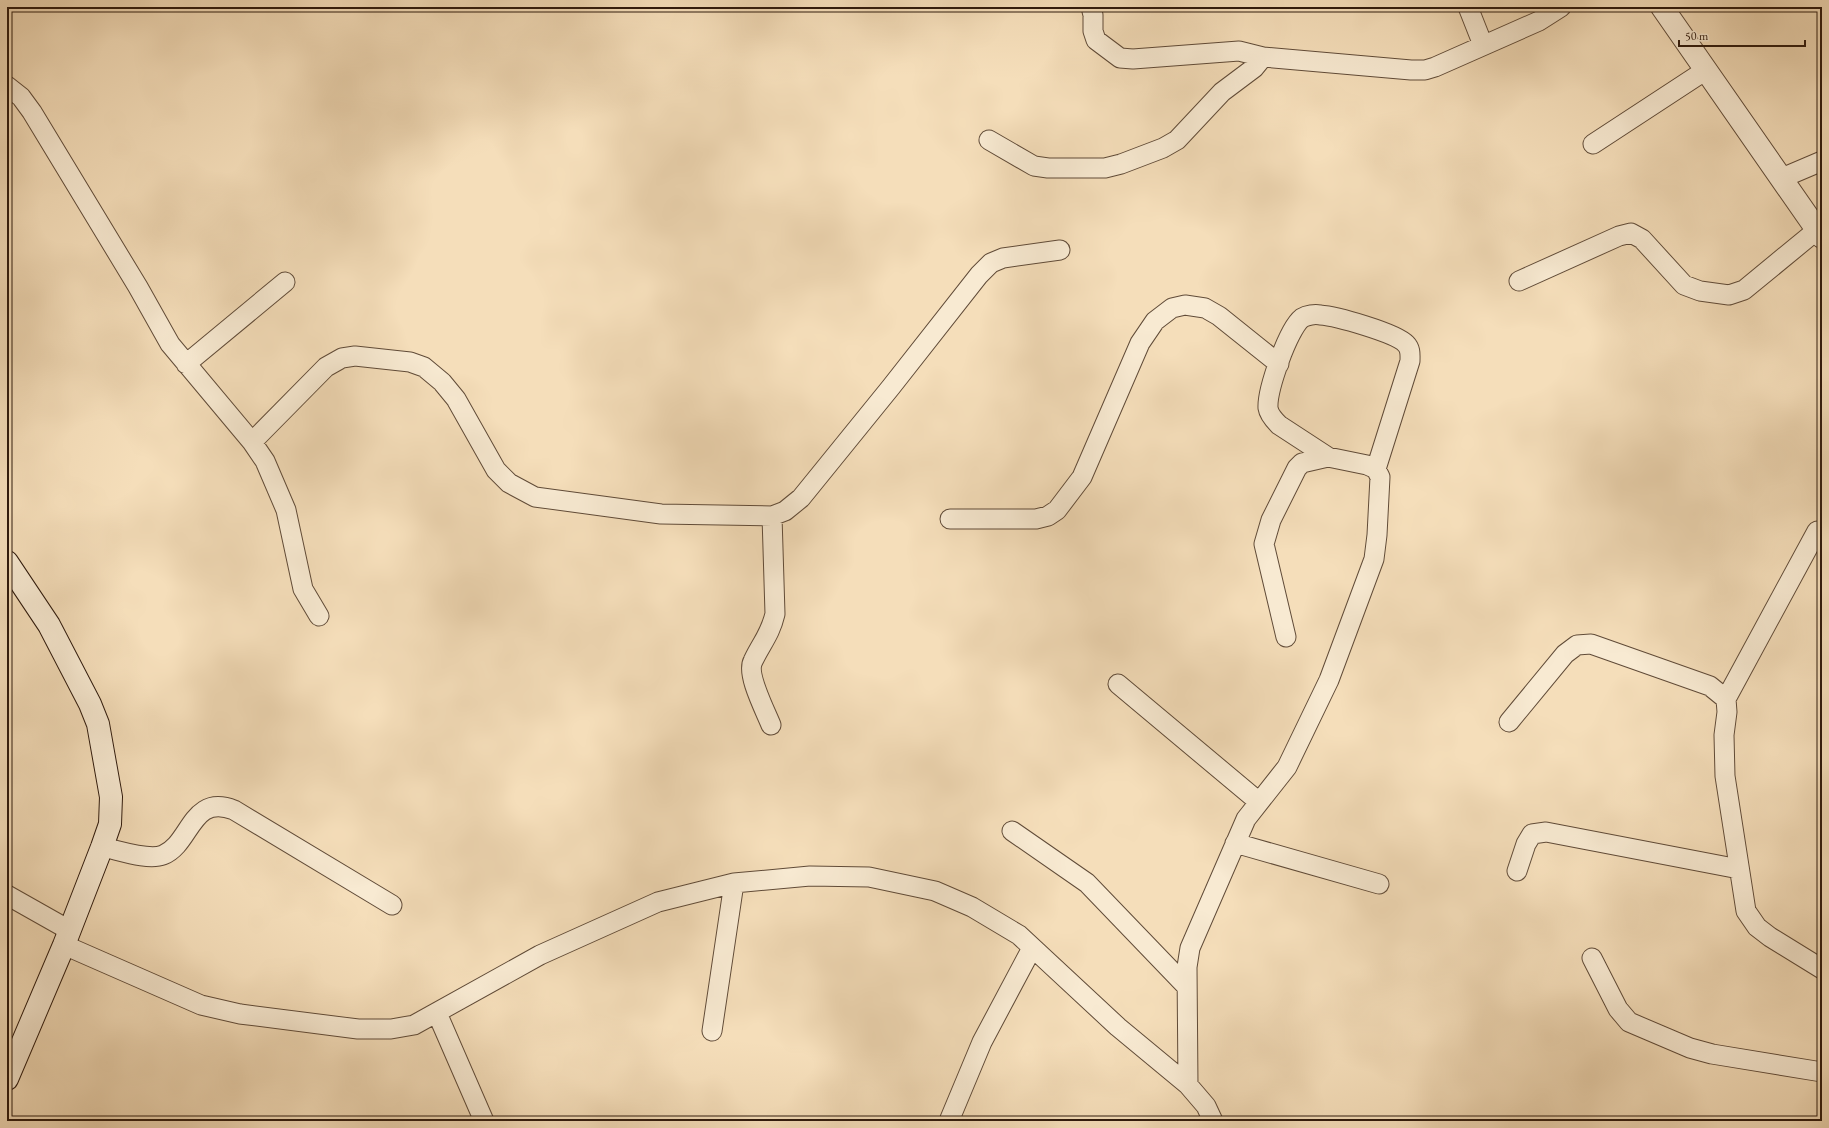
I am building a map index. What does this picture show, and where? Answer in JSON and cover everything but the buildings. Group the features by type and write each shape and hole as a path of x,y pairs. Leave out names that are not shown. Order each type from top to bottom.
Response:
{"main road":[{"path":"1662,7 1820,233"},
{"path":"7,562 49,625 90,704 98,724 111,797 110,824 102,846 67,938 7,1079"}],"street":[{"path":"1091,7 1093,15 1093,31 1096,40 1120,58 1133,59 1239,51 1263,57 1425,70 1539,21 1559,8"},
{"path":"1468,7 1483,45"},
{"path":"989,140 1034,166 1048,168 1105,168 1121,164 1163,148 1177,140 1222,92 1254,68 1263,57"},
{"path":"1593,144 1706,70"},
{"path":"7,86 21,97 32,112 170,344 252,442 265,461 286,510 303,589 319,616"},
{"path":"1782,178 1822,161"},
{"path":"1519,281 1619,236 1631,233 1642,239 1684,285 1700,291 1729,295 1744,290 1820,233"},
{"path":"252,442 326,367 342,358 355,356 410,362 424,368 442,382 456,399 496,470 509,483 535,497 661,514 772,516 785,511 801,498 892,387 979,275 987,267 1003,258 1060,250"},
{"path":"186,364 285,282"},
{"path":"950,519 1036,519 1048,516 1057,510 1082,477 1088,465 1109,412 1140,343 1154,320 1172,308 1185,305 1205,308 1219,316 1279,364"},
{"path":"1188,1085 1187,967 1190,948 1246,819 1287,767 1329,680 1374,559 1377,535 1380,477 1376,469 1367,465 1328,457 1280,425 1273,419 1268,409 1269,394 1279,364 1292,330 1302,318 1320,314 1377,329 1405,342 1410,349 1410,361 1376,469"},
{"path":"1286,638 1264,544 1271,520 1297,468 1302,463 1328,457"},
{"path":"771,725 751,675 752,662 772,628 775,614 772,516"},
{"path":"1817,531 1726,699 1727,712 1724,735 1725,776 1746,910 1757,927 1770,937 1822,969"},
{"path":"1509,722 1565,654 1577,645 1591,644 1710,686 1726,699"},
{"path":"1118,684 1259,802"},
{"path":"102,846 150,857 163,855 174,847 198,817 210,808 223,805 234,810 392,905"},
{"path":"1012,831 1087,883 1187,987"},
{"path":"1517,871 1526,844 1532,834 1546,832 1739,869"},
{"path":"1235,843 1379,884"},
{"path":"7,895 67,938 201,1005 240,1014 358,1029 391,1029 414,1024 437,1013 540,955 658,902 734,883 810,876 869,877 935,891 972,907 1018,935 1118,1028 1188,1085 1206,1106 1213,1121"},
{"path":"712,1031 734,883"},
{"path":"949,1121 982,1042 1032,948"},
{"path":"1592,958 1618,1009 1629,1022 1690,1048 1712,1054 1822,1072"},
{"path":"437,1013 484,1121"}]}
